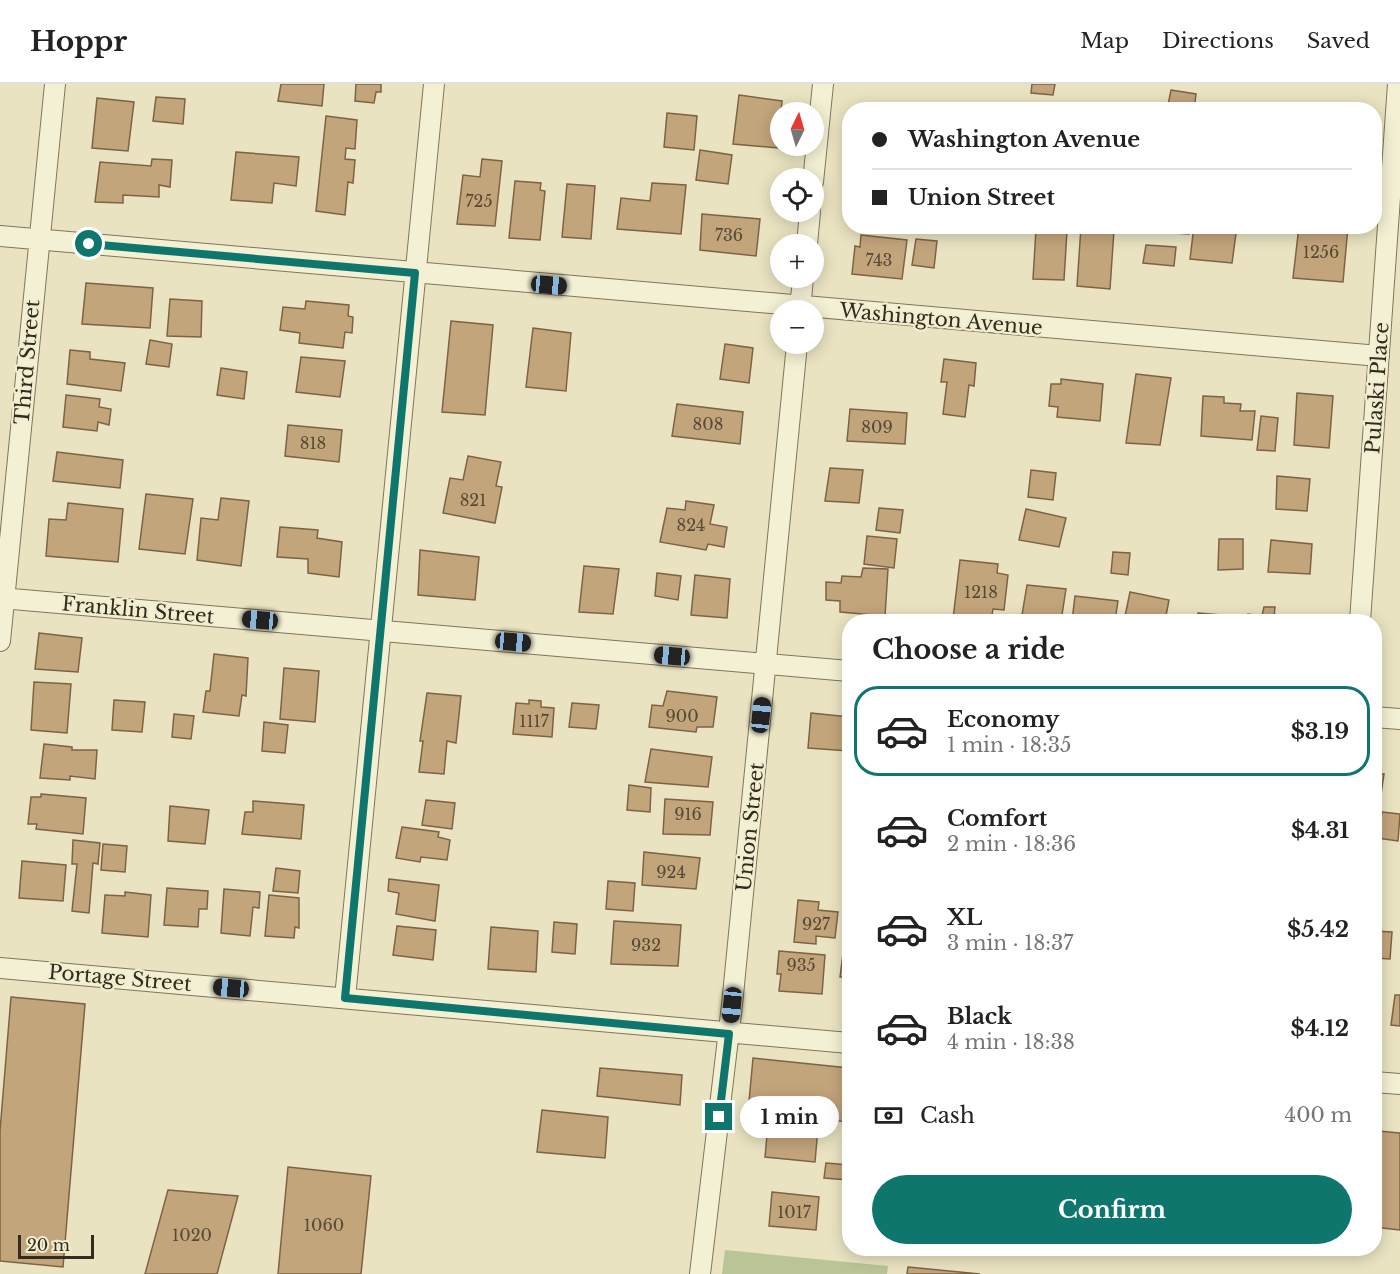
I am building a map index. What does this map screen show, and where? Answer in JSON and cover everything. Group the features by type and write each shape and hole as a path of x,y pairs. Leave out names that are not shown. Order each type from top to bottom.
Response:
{"street":[{"name":"Third Street","path":"0,641 2,599 55,84"},
{"path":"345,998 434,84"},
{"path":"814,168 823,84"},
{"name":"Pulaski Place","path":"1361,614 1398,84"},
{"name":"Washington Avenue","path":"0,236 770,306"},
{"name":"Washington Avenue","path":"824,311 1379,356"},
{"name":"Union Street","path":"700,1274 729,1034 796,354"},
{"name":"Franklin Street","path":"2,599 842,670"},
{"path":"1382,718 1400,719"},
{"name":"Portage Street","path":"0,968 842,1042"},
{"path":"1382,1083 1400,1084"}],"green space":[{"path":"725,1250 888,1266 887,1274 722,1274"}],"building":[{"path":"281,84 324,84 322,106 278,101"},
{"path":"356,84 381,84 381,92 376,92 374,103 355,101"},
{"path":"1032,84 1055,84 1053,95 1031,93"},
{"path":"1171,90 1196,94 1195,102 1169,102"},
{"path":"739,95 782,101 770,102 770,147 733,144"},
{"path":"156,97 185,99 183,124 153,121"},
{"path":"97,98 134,102 128,151 92,148"},
{"path":"667,113 697,116 694,150 664,147"},
{"path":"326,116 357,120 355,149 346,148 345,159 355,160 353,183 348,182 345,215 316,211"},
{"path":"700,150 732,155 728,184 696,180"},
{"path":"236,152 299,157 296,186 274,183 272,203 231,200"},
{"path":"152,159 172,160 170,187 159,185 159,197 123,195 123,203 95,202 100,162 151,166"},
{"path":"482,159 502,161 495,226 457,224 463,175 480,177"},
{"path":"515,181 541,183 540,190 545,191 540,240 509,238"},
{"path":"652,183 686,185 681,234 617,229 621,198 650,201"},
{"path":"567,184 595,186 591,239 562,237"},
{"path":"702,214 760,219 756,256 700,250"},
{"path":"1036,234 1067,234 1064,280 1033,279"},
{"path":"1081,234 1114,234 1110,289 1077,286"},
{"path":"1193,234 1236,234 1232,263 1190,259"},
{"path":"1298,234 1347,234 1343,282 1293,278"},
{"path":"861,235 907,240 902,279 852,274 855,246 860,247"},
{"path":"916,239 937,241 934,268 912,265"},
{"path":"1146,245 1176,247 1174,266 1143,263"},
{"path":"86,283 153,288 150,328 82,324"},
{"path":"170,299 202,301 201,337 167,336"},
{"path":"306,301 349,305 348,316 353,317 352,333 345,332 343,348 299,343 300,333 280,330 283,307 305,309"},
{"path":"451,321 493,325 485,415 442,412"},
{"path":"533,328 571,333 566,391 526,387"},
{"path":"150,340 172,344 169,367 146,364"},
{"path":"725,344 753,348 749,383 720,379"},
{"path":"70,350 90,352 90,359 125,363 121,391 67,384"},
{"path":"301,357 345,361 340,397 296,392"},
{"path":"944,359 976,363 974,386 969,385 965,417 943,414 947,382 941,382"},
{"path":"221,368 247,372 244,399 217,395"},
{"path":"1136,374 1171,378 1160,445 1126,443"},
{"path":"1061,379 1103,384 1100,421 1057,417 1058,407 1049,406 1051,384 1061,384"},
{"path":"1297,393 1333,396 1329,448 1294,445"},
{"path":"66,395 100,399 99,407 111,409 109,425 98,422 97,431 63,427"},
{"path":"1203,396 1224,397 1224,403 1241,404 1240,411 1255,411 1252,440 1201,436"},
{"path":"677,404 743,412 740,444 672,436"},
{"path":"850,409 907,413 905,444 847,441"},
{"path":"1261,416 1278,418 1275,451 1257,450"},
{"path":"288,425 342,430 339,462 285,456"},
{"path":"57,452 123,460 120,488 53,481"},
{"path":"468,456 501,462 496,486 502,487 495,523 443,513 450,478 463,480"},
{"path":"830,468 863,470 859,503 825,501"},
{"path":"1031,470 1056,473 1053,500 1028,497"},
{"path":"1277,476 1310,479 1307,511 1276,509"},
{"path":"146,494 193,499 185,554 139,549"},
{"path":"221,498 249,501 241,566 197,560 201,518 218,520"},
{"path":"686,501 714,505 710,524 727,527 724,547 708,544 706,550 660,542 667,508 685,510"},
{"path":"68,503 123,509 118,562 46,556 49,519 66,520"},
{"path":"879,508 903,510 900,533 876,530"},
{"path":"1026,509 1066,518 1059,547 1019,540"},
{"path":"280,527 318,530 317,538 342,542 339,577 308,573 308,559 277,557"},
{"path":"867,536 897,539 894,568 864,564"},
{"path":"1219,539 1243,539 1243,569 1218,570"},
{"path":"1271,540 1312,544 1310,574 1268,572"},
{"path":"420,550 479,557 475,600 418,595"},
{"path":"1113,552 1130,553 1128,575 1111,573"},
{"path":"960,560 998,564 997,573 1008,575 1004,610 993,609 992,614 954,614"},
{"path":"584,566 619,569 613,614 579,612"},
{"path":"863,568 888,569 885,614 840,612 840,601 826,600 826,582 841,583 842,576 861,577"},
{"path":"657,573 681,576 678,600 655,596"},
{"path":"695,575 730,579 727,618 691,615"},
{"path":"1027,585 1066,589 1062,614 1022,614"},
{"path":"1130,592 1169,600 1166,614 1125,614"},
{"path":"1075,596 1118,601 1116,614 1073,614"},
{"path":"1264,607 1275,607 1274,614 1262,614"},
{"path":"39,633 82,638 78,672 35,669"},
{"path":"214,654 248,658 246,696 242,695 239,716 203,712 206,691 210,691"},
{"path":"284,668 319,671 315,722 280,719"},
{"path":"34,682 71,684 67,733 31,730"},
{"path":"667,691 717,697 713,727 697,727 696,732 649,727 652,705 663,706"},
{"path":"427,693 461,696 456,743 447,741 444,774 419,772 423,741 420,741"},
{"path":"114,700 145,702 142,732 112,730"},
{"path":"529,700 541,701 541,707 554,708 552,737 513,734 516,703 529,704"},
{"path":"572,703 599,705 596,729 569,727"},
{"path":"811,713 842,716 842,750 808,748"},
{"path":"174,714 194,716 191,739 172,737"},
{"path":"264,722 288,725 285,753 262,751"},
{"path":"44,744 72,747 72,750 97,750 95,779 70,776 70,780 40,778"},
{"path":"651,749 712,757 708,787 645,782"},
{"path":"629,785 651,788 650,812 627,810"},
{"path":"41,794 86,798 83,834 36,829 37,824 28,824 31,797 41,797"},
{"path":"665,799 713,802 710,835 663,834"},
{"path":"426,800 455,803 452,829 422,825"},
{"path":"253,801 304,805 301,839 242,834 245,812 253,812"},
{"path":"170,806 209,810 205,844 168,841"},
{"path":"1382,812 1400,814 1398,841 1382,839"},
{"path":"402,827 439,832 438,837 450,840 447,860 421,857 420,862 396,858"},
{"path":"73,840 100,843 98,864 93,863 89,913 72,911 77,864 72,864"},
{"path":"103,844 127,846 125,872 101,870"},
{"path":"644,852 700,858 696,889 642,885"},
{"path":"22,861 66,865 63,901 19,898"},
{"path":"276,868 300,871 298,893 273,891"},
{"path":"389,879 439,885 435,921 396,914 399,893 388,891"},
{"path":"608,881 635,883 633,911 606,909"},
{"path":"167,888 208,891 207,909 199,909 198,927 164,925"},
{"path":"224,889 260,892 259,908 253,907 250,936 221,933"},
{"path":"125,892 151,895 148,937 102,933 105,895 125,896"},
{"path":"269,895 299,898 299,928 295,927 294,938 265,936"},
{"path":"798,900 819,902 818,910 838,912 835,938 816,936 816,944 794,942"},
{"path":"614,921 681,925 678,966 611,964"},
{"path":"554,922 577,924 575,954 552,952"},
{"path":"397,926 436,930 433,960 393,955"},
{"path":"491,927 538,931 536,972 488,969"},
{"path":"1382,931 1392,932 1390,959 1382,958"},
{"path":"779,951 825,955 822,994 779,991 781,974 777,974"},
{"path":"1395,995 1400,995 1400,1026 1391,1025"},
{"path":"11,997 85,1004 63,1267 0,1261 0,1131"},
{"path":"753,1058 842,1067 842,1121 748,1112"},
{"path":"600,1068 682,1075 680,1105 597,1096"},
{"path":"542,1110 608,1117 605,1158 537,1152"},
{"path":"768,1124 818,1128 815,1162 765,1157"},
{"path":"1382,1131 1400,1133 1400,1230 1382,1228"},
{"path":"826,1163 842,1164 842,1180 824,1178"},
{"path":"288,1167 371,1176 361,1274 278,1274"},
{"path":"168,1190 238,1196 217,1274 145,1274"},
{"path":"772,1192 819,1197 816,1230 769,1226"},
{"path":"908,1267 980,1274 907,1274"}],"route":[{"path":"89,244 415,273 345,998 729,1034 719,1117"}]}
